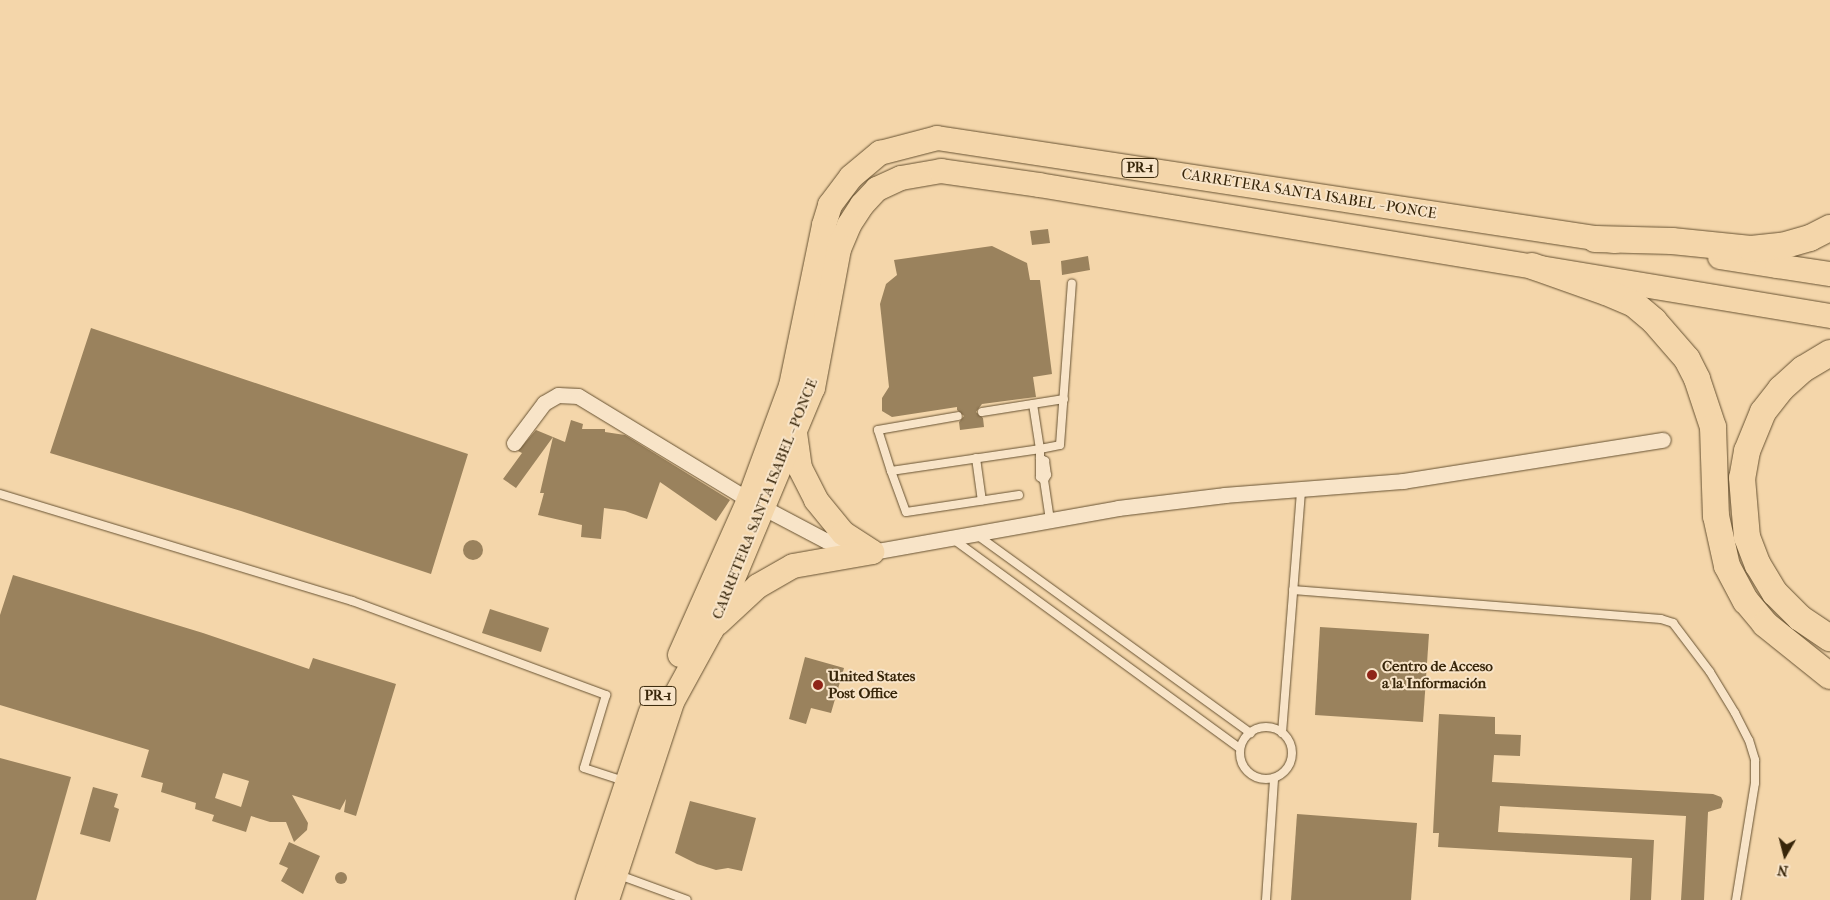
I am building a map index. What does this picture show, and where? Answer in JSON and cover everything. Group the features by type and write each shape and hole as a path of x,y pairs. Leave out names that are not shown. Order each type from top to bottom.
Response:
{"highway":[{"path":"1595,238 1672,241 1751,249 1782,246 1810,238 1830,228"},
{"path":"1532,266 1634,304 1654,321 1687,359 1697,379 1712,427 1716,516 1728,566 1746,601 1765,624 1830,676"},
{"path":"1830,353 1803,369 1780,389 1763,412 1747,451 1742,478 1747,537 1758,565 1775,593 1800,618 1830,638"}],"main road":[{"name":"CARRETERA SANTA ISABEL - PONCE","path":"588,900 608,871 672,702 712,629 756,504 791,386 824,225 830,205 851,177 880,153 936,138 1830,274"},
{"name":"CARRETERA SANTA ISABEL - PONCE","path":"607,900 608,871 627,782 652,708 756,504 795,432 813,388 839,249 849,225 862,205 877,189 901,178 941,171 1039,185 1830,316"},
{"path":"795,432 800,468 816,500 843,533 872,552"},
{"path":"712,629 758,586 793,566 872,552"}],"street":[{"path":"514,443 544,403 558,395 574,395 756,504 824,540 872,552 1128,507 1225,495 1403,481 1663,440"}],"lane":[{"path":"891,471 1060,445 1072,283"},
{"path":"982,412 1064,400"},
{"path":"1033,404 1040,458 1045,461 1047,475 1044,480 1050,520"},
{"path":"958,416 878,430 906,512 1019,495"},
{"path":"976,458 982,500"},
{"path":"1282,733 1265,727 1245,738 1240,748 1240,759 1246,770 1255,777 1274,778 1288,766 1291,757 1291,748 1282,733 1301,489"},
{"path":"0,494 352,601 606,695 584,768 627,782"},
{"path":"975,534 1251,733"},
{"path":"951,538 1240,748"},
{"path":"1293,590 1651,618 1673,622 1710,672 1735,713 1748,740 1754,760 1755,783 1736,900"},
{"path":"1065,621 1076,607"},
{"path":"1266,900 1274,778"},
{"path":"608,871 687,900"}],"building":[{"path":"1048,229 1050,243 1032,245 1030,231"},
{"path":"992,246 1027,263 1030,280 1040,280 1052,374 1033,377 1036,397 982,404 976,412 983,418 984,427 960,430 959,422 964,416 957,410 957,407 892,417 882,411 882,398 889,387 880,304 886,284 897,275 894,260"},
{"path":"1088,256 1090,270 1062,275 1061,261"},
{"path":"91,328 468,454 431,574 241,511 50,453"},
{"path":"571,420 583,424 582,429 605,429 605,432 625,435 730,500 716,521 660,482 647,519 625,511 604,508 601,539 581,537 582,525 538,515 544,493 540,493 553,437 565,442"},
{"path":"536,430 553,437 516,488 503,479 522,453 518,451"},
{"path":"473,540 480,543 483,550 480,557 473,560 466,557 463,550 466,543"},
{"path":"13,575 203,633 309,669 313,658 396,684 356,816 344,812 346,799 340,810 292,795 308,823 307,830 294,842 286,822 270,822 251,816 246,832 212,821 214,815 195,809 196,803 161,792 163,783 141,777 149,750 0,705 0,615","holes":["223,773 249,781 241,807 215,798"]},
{"path":"490,609 549,628 541,652 482,633"},
{"name":"Centro de Acceso a la Información","path":"1320,627 1429,634 1423,722 1315,715"},
{"name":"United States Post Office","path":"805,657 844,668 831,713 811,708 806,724 789,719"},
{"path":"1439,714 1495,717 1495,734 1521,735 1520,756 1494,755 1492,782 1713,794 1721,797 1723,801 1721,808 1708,812 1704,900 1681,900 1686,816 1500,806 1498,832 1654,840 1651,900 1630,900 1632,858 1438,847 1439,833 1433,833"},
{"path":"0,758 71,777 36,900 0,900"},
{"path":"93,787 118,794 114,807 119,809 110,842 80,834"},
{"path":"690,801 756,818 742,871 728,868 716,870 697,864 675,853"},
{"path":"1297,814 1417,823 1411,900 1291,900"},
{"path":"289,842 320,856 303,894 281,881 288,868 279,864"},
{"path":"339,872 343,872 347,878 343,884 339,884 335,880 335,876"}],"place":[{"name":"Centro de Acceso a la Información","path":"1372,675"},
{"name":"United States Post Office","path":"818,685"}]}
